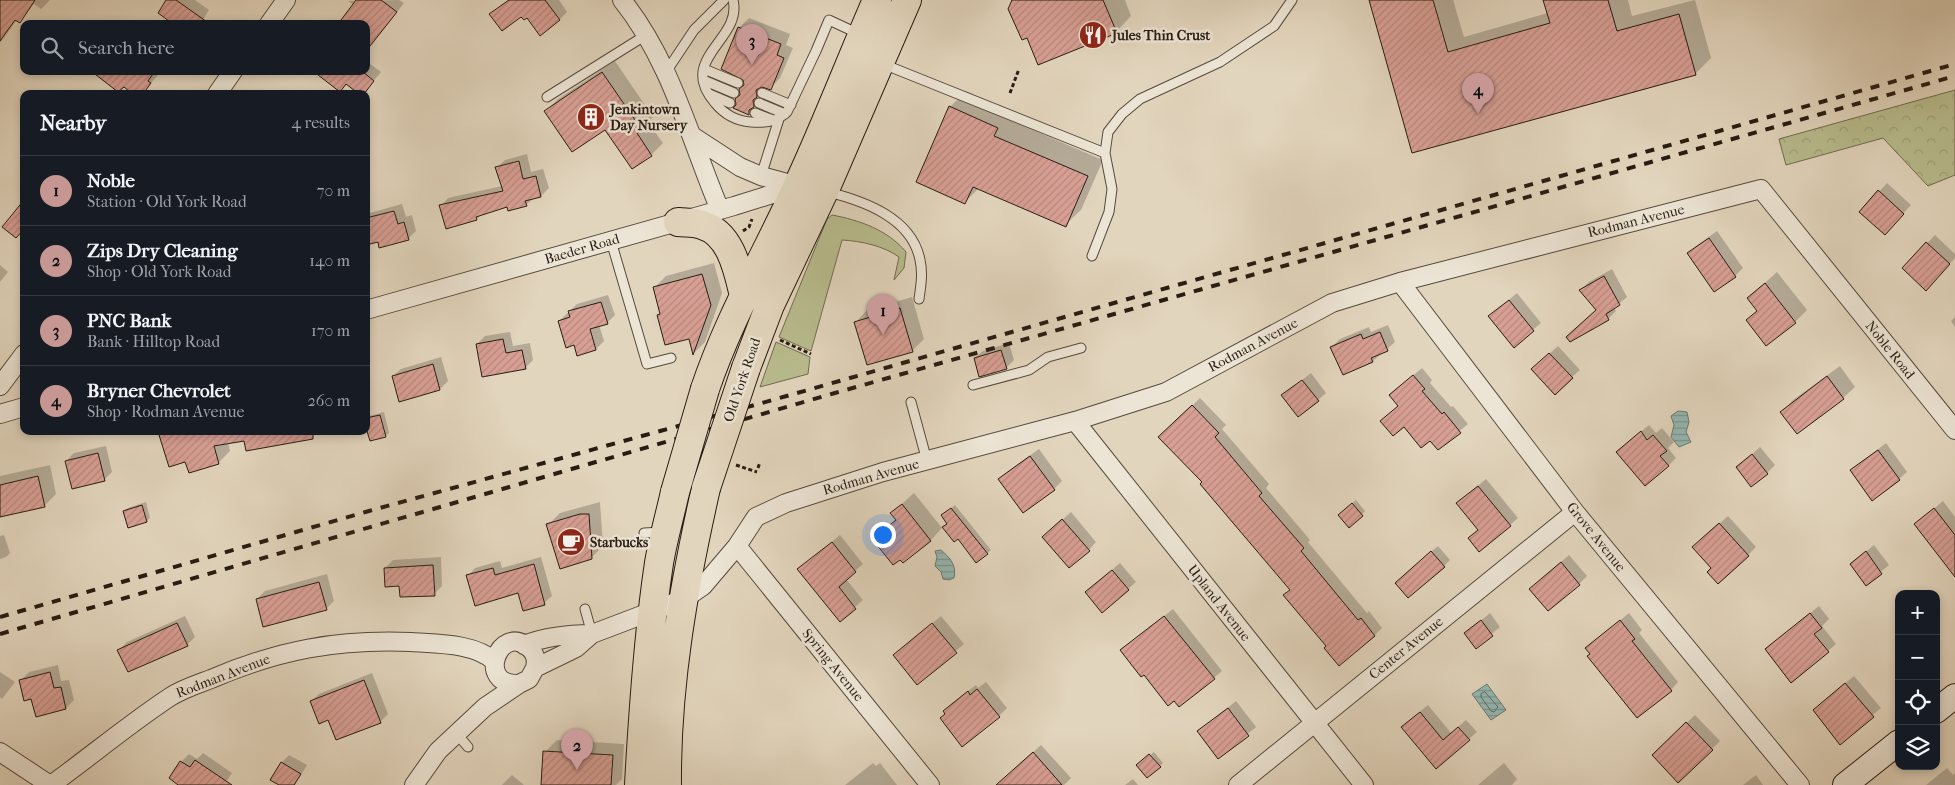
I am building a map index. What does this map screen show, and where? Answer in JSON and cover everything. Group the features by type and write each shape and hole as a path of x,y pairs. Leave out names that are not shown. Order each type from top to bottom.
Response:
{"highway":[{"name":"Old York Road","path":"667,785 674,661 706,488 746,368 811,189 862,35 876,0"},
{"name":"Old York Road","path":"639,785 642,724 653,610 655,532 675,492 697,412 714,363 744,296 811,189 880,63 907,0"},
{"path":"678,222 703,225 721,237 735,262 744,296"}],"street":[{"path":"272,20 286,0"},
{"path":"622,0 646,35 666,72 720,210"},
{"path":"220,90 230,75"},
{"path":"691,135 740,167 761,176 811,189"},
{"name":"Baeder Road","path":"370,309 720,210 811,189"},
{"name":"Rodman Avenue","path":"592,634 684,599 703,586 737,546 756,517 786,503 883,472 1075,421 1166,392 1332,303 1400,282 1761,189 1826,270"},
{"name":"Noble Road","path":"1826,270 1955,430"},
{"name":"Grove Avenue","path":"1400,282 1575,512 1800,785"},
{"path":"0,386 20,359"},
{"path":"0,414 20,408"},
{"name":"Upland Avenue","path":"1075,421 1364,785"},
{"name":"Center Avenue","path":"1238,785 1575,512"},
{"name":"Spring Avenue","path":"737,546 930,785"},
{"path":"524,645 535,640 566,634 592,634"},
{"path":"535,668 576,648 592,634"},
{"name":"Rodman Avenue","path":"51,785 171,696 247,664 282,653 317,646 364,642 424,643 452,646 487,655 506,678"},
{"path":"513,642 524,645 534,654 535,668 529,679 506,678 498,652 505,645 513,642"},
{"name":"Rodman Avenue","path":"452,646 494,643 505,645"},
{"path":"414,785 438,751 462,740 506,678"},
{"path":"1940,708 1955,696"},
{"path":"1846,785 1895,745"},
{"path":"0,752 51,785"}],"lane":[{"path":"666,72 694,30 724,0"},
{"path":"734,0 736,9 726,34 706,58 703,80 708,94 722,112 745,122 766,123 779,118"},
{"path":"1092,256 1109,212 1112,189 1105,153 1108,132 1122,114 1140,99 1220,62 1274,26 1292,0"},
{"path":"761,176 779,118 791,105 829,20 862,35"},
{"path":"547,97 646,35"},
{"path":"880,63 1105,153"},
{"path":"704,69 738,83"},
{"path":"703,80 734,93"},
{"path":"762,93 791,105"},
{"path":"708,94 730,103"},
{"path":"759,103 779,118"},
{"path":"755,113 779,118"},
{"path":"811,189 846,196 871,206 887,214 903,228 912,240 920,258 922,276 919,298"},
{"path":"611,240 647,364 671,358"},
{"path":"973,386 1029,370 1048,357 1081,348"},
{"path":"911,402 927,461"},
{"path":"585,609 592,634"}],"path":[{"path":"1010,93 1019,69"},
{"path":"774,338 811,354"},
{"path":"735,464 758,470 760,462"}],"green space":[{"path":"1955,90 1955,175 1928,186 1883,138 1786,165 1779,139"},
{"path":"832,215 863,223 891,238 906,252 904,268 894,280 899,257 872,245 842,240 811,351 779,337 827,219"},
{"path":"776,342 810,357 808,374 760,387"}],"water":[{"path":"1678,411 1687,412 1689,422 1686,432 1691,442 1679,447 1671,437 1674,425 1671,416"},
{"path":"941,550 954,566 954,578 949,580 943,579 941,572 935,566 937,557 935,551"},
{"path":"1487,684 1506,710 1491,720 1472,694"}],"building":[{"path":"0,0 35,0 22,20 20,20 20,23 15,20 0,41"},
{"path":"166,0 176,0 204,20 168,20 158,13"},
{"path":"356,0 381,0 397,12 370,46 370,20 341,20"},
{"path":"509,0 545,0 560,20 540,36 527,18 524,20 521,17 502,31 489,14"},
{"path":"1012,0 1103,0 1117,33 1038,65 1027,38 1022,40 1008,9"},
{"path":"1369,0 1433,0 1448,52 1550,23 1543,0 1608,0 1617,31 1679,14 1696,75 1412,153"},
{"path":"738,27 781,44 777,55 784,58 771,90 762,87 756,90 757,97 753,100 754,107 749,110 749,115 733,108 736,105 735,99 740,95 739,89 744,85 743,80 721,69"},
{"name":"Jenkintown Day Nursery","path":"602,72 642,130 637,133 652,156 632,169 605,130 572,152 544,111"},
{"path":"96,75 152,75 148,81 151,83 146,90 128,90 124,87 120,90 115,90"},
{"path":"318,75 367,75 374,81 367,90 354,90 346,84 342,90 337,90"},
{"path":"949,106 998,128 994,136 1088,176 1066,227 973,187 965,204 916,182"},
{"path":"519,161 523,179 536,176 541,197 525,201 527,206 508,211 507,207 476,217 477,220 446,229 439,205 503,191 495,167"},
{"path":"1878,190 1904,214 1885,235 1859,212"},
{"path":"20,205 20,234 16,238 2,227"},
{"path":"394,211 398,224 404,222 409,240 379,248 378,242 370,244 370,217"},
{"path":"1709,238 1736,277 1714,292 1687,253"},
{"path":"1926,242 1950,264 1926,291 1902,268"},
{"path":"702,274 711,305 693,355 689,339 665,345 657,315 660,314 653,287"},
{"path":"1604,276 1620,305 1606,314 1609,320 1570,342 1566,337 1596,310 1579,290"},
{"path":"1765,283 1796,323 1766,346 1746,320 1757,311 1747,298"},
{"path":"1509,300 1534,331 1514,348 1488,316"},
{"path":"601,302 608,324 590,329 596,350 577,356 574,345 566,348 558,321 570,317 568,311"},
{"path":"900,308 913,352 867,365 854,322"},
{"path":"1380,332 1388,351 1371,358 1373,362 1343,375 1330,347 1361,334 1363,339"},
{"path":"503,339 506,353 522,350 526,369 482,377 476,344"},
{"path":"1001,350 1007,369 979,377 974,358"},
{"path":"1549,353 1573,378 1555,395 1531,369"},
{"path":"433,364 440,390 399,402 392,376"},
{"path":"1413,375 1425,389 1422,391 1442,414 1444,412 1461,433 1438,450 1430,441 1421,448 1404,427 1393,436 1380,421 1398,406 1389,395"},
{"path":"1827,376 1844,399 1797,434 1780,412"},
{"path":"1302,380 1319,401 1298,417 1281,395"},
{"path":"1192,405 1219,433 1215,437 1262,493 1259,496 1304,548 1301,551 1358,620 1361,618 1375,636 1339,666 1324,648 1326,646 1283,595 1290,590 1200,484 1202,482 1158,437"},
{"path":"380,415 386,437 370,441 368,435 370,435 370,417"},
{"path":"1641,431 1647,440 1653,435 1667,451 1660,456 1669,466 1645,486 1616,452"},
{"path":"159,435 313,435 313,439 246,451 244,441 214,446 219,464 189,473 185,462 169,467"},
{"path":"1878,450 1900,480 1872,501 1850,470"},
{"path":"98,453 105,481 72,489 65,461"},
{"path":"1752,454 1768,474 1751,487 1736,467"},
{"path":"1030,456 1055,490 1023,513 998,479"},
{"path":"38,476 45,507 0,517 0,485"},
{"path":"1478,486 1511,526 1479,552 1468,538 1478,530 1456,503"},
{"path":"1352,503 1363,516 1349,528 1338,515"},
{"path":"902,504 931,541 903,563 900,560 893,565 872,539 896,520 890,513"},
{"path":"142,505 147,522 128,528 123,511"},
{"path":"951,508 988,554 976,563 958,539 954,542 942,527 947,524 941,515"},
{"path":"1934,508 1955,535 1955,577 1914,524"},
{"name":"Starbucks","path":"580,514 589,514 592,559 560,569 546,524"},
{"path":"1062,519 1090,551 1069,568 1042,537"},
{"path":"1719,523 1749,556 1718,584 1707,572 1711,568 1692,547"},
{"path":"832,542 856,572 839,587 856,609 840,622 797,569"},
{"path":"1431,551 1445,567 1408,598 1395,583"},
{"path":"1866,551 1882,574 1866,586 1850,564"},
{"path":"1561,562 1580,585 1548,611 1529,589"},
{"path":"534,564 545,605 523,611 518,593 475,606 466,575 493,568 495,575"},
{"path":"433,565 435,596 400,597 399,586 385,587 384,568"},
{"path":"1112,570 1129,590 1102,613 1085,592"},
{"path":"319,582 327,610 263,627 256,599"},
{"path":"1810,613 1822,628 1814,634 1829,652 1791,683 1765,649"},
{"path":"1164,616 1215,679 1179,707 1174,701 1168,706 1144,675 1141,677 1120,650"},
{"path":"1481,620 1493,636 1476,649 1464,633"},
{"path":"1620,620 1635,639 1632,641 1672,691 1637,718 1587,656 1590,654 1585,648"},
{"path":"177,623 188,646 128,672 117,650"},
{"path":"932,623 957,653 917,685 893,655"},
{"path":"50,672 54,688 61,687 66,709 36,717 31,699 24,701 19,680"},
{"path":"364,680 381,723 336,740 328,720 319,724 310,701"},
{"path":"1845,683 1874,717 1840,745 1813,710"},
{"path":"977,689 1000,717 962,747 940,718 945,714 943,711 968,691 970,695"},
{"path":"1228,708 1249,736 1218,759 1197,731"},
{"path":"1420,712 1443,740 1458,727 1470,740 1436,769 1401,727"},
{"path":"1686,722 1713,750 1678,783 1652,755"},
{"path":"543,751 613,755 611,785 541,785"},
{"path":"1033,752 1062,785 996,785"},
{"path":"1149,754 1161,767 1147,778 1136,765"},
{"path":"195,760 232,785 178,785 169,778 180,761 190,767"},
{"path":"281,762 301,774 294,785 279,785 270,780"}],"railway":[{"path":"0,617 369,511 762,403 1955,64"},
{"path":"0,634 835,393 1955,76"}],"place":[{"name":"Jules Thin Crust","path":"1093,35"},
{"name":"PNC Bank","path":"752,65"},
{"name":"Bryner Chevrolet","path":"1478,114"},
{"name":"Jenkintown Day Nursery","path":"591,117"},
{"name":"Noble","path":"883,335"},
{"name":"Starbucks","path":"571,542"},
{"name":"Zips Dry Cleaning","path":"577,770"}]}
